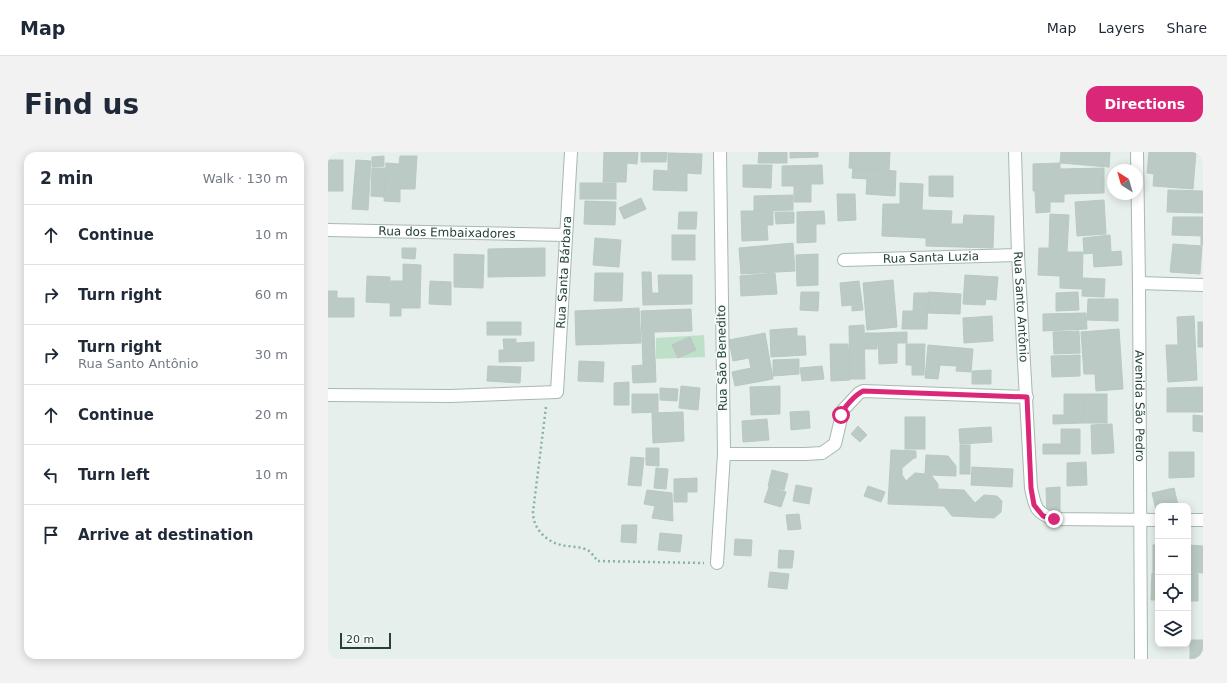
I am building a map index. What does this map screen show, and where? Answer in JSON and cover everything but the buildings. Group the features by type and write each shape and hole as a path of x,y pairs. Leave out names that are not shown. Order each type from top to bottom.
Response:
{"street":[{"name":"Rua Santa Bárbara","path":"552,392 571,152"},
{"name":"Rua São Benedito","path":"717,563 724,454 720,152"},
{"name":"Rua Santo Antônio","path":"1015,152 1018,255 1031,488 1034,505 1043,516 1054,519 1155,520"},
{"name":"Avenida São Pedro","path":"1137,152 1140,283 1141,659"},
{"name":"Rua dos Embaixadores","path":"328,230 565,236"},
{"name":"Rua Santa Luzia","path":"844,260 1018,255"},
{"path":"1140,283 1203,285"},
{"path":"724,454 822,453 835,444 843,410 859,393 863,391 1027,397"},
{"path":"328,395 450,396 552,392"},
{"path":"1191,520 1203,520"}],"path":[{"path":"552,392 533,512 533,519 540,532 557,544 589,551 597,561 717,563"}],"green space":[{"path":"704,335 705,357 656,359 656,338"}],"route":[{"path":"841,415 843,410 859,393 863,391 1027,397 1031,488 1034,505 1043,516 1054,519"}]}
